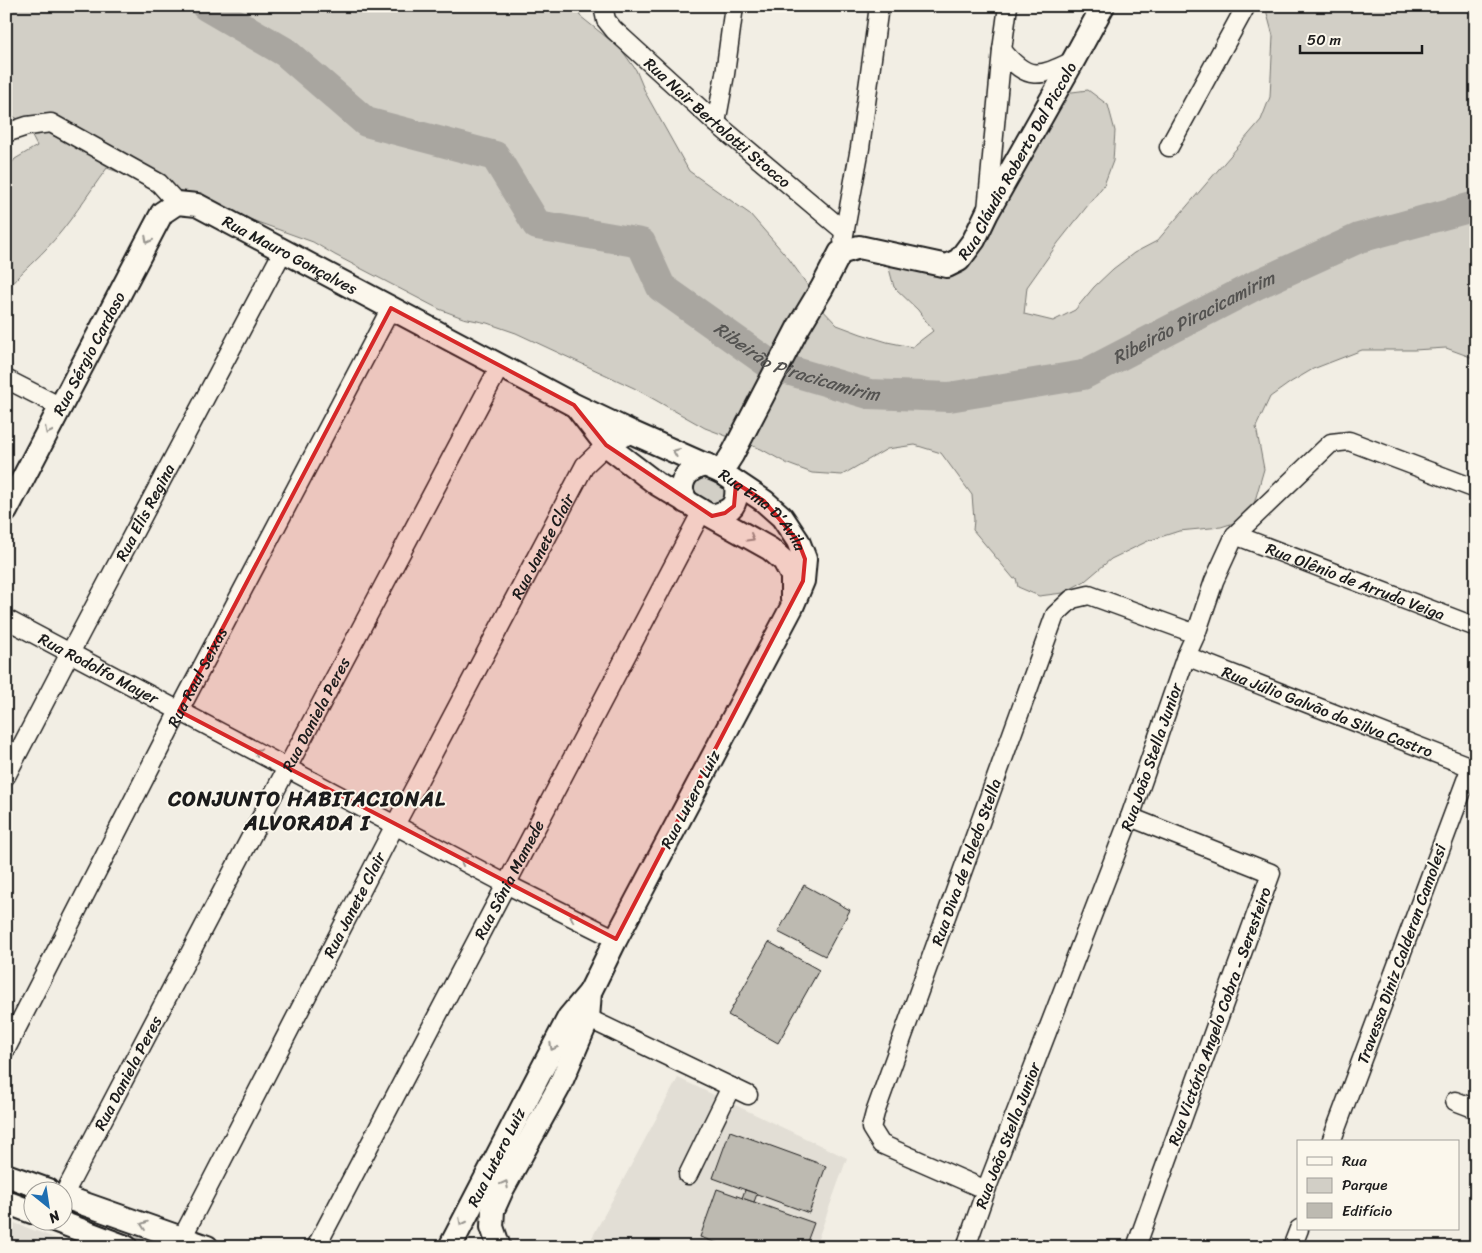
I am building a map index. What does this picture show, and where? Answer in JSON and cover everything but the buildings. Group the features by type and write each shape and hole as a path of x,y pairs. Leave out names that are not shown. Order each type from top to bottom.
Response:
{"street":[{"name":"Rua Nair Bertolotti Stocco","path":"603,6 606,20 614,30 716,123 844,231"},
{"path":"716,123 734,6"},
{"path":"721,473 840,253 860,148 879,6"},
{"path":"987,213 1002,50 1008,6"},
{"name":"Rua Cláudio Roberto Dal Piccolo","path":"840,253 859,247 947,266 959,260 974,240 987,213 1103,6"},
{"path":"1169,147 1246,6"},
{"path":"1002,50 1012,62 1030,74 1046,73 1073,61"},
{"path":"6,133 27,126 51,123 159,183 177,203"},
{"name":"Rua Mauro Gonçalves","path":"177,203 197,205 574,405"},
{"name":"Rua Sérgio Cardoso","path":"6,512 162,213 177,203"},
{"name":"Rua Elis Regina","path":"6,776 283,251"},
{"name":"Rua Raul Seixas","path":"6,1049 179,711 391,308"},
{"name":"Rua Daniela Peres","path":"71,1180 500,366"},
{"path":"6,379 61,407"},
{"name":"Rua Ema D'Avila","path":"574,405 721,473 764,501 782,517 798,541 805,560 803,581 792,607"},
{"name":"Rua Ema D'Avila","path":"574,405 606,444 657,484 770,549 784,561 792,576 792,607"},
{"name":"Rua Janete Clair","path":"182,1238 395,826 585,465 606,444 633,433"},
{"name":"Rua João Stella Junior","path":"966,1247 986,1190 1130,817 1214,581 1235,535 1331,443 1349,441 1476,489"},
{"path":"696,467 721,473 737,495 734,506 725,513 700,510 682,489 685,477 696,467"},
{"name":"Rua Sônia Mamede","path":"316,1247 700,510"},
{"name":"Rua Olênio de Arruda Veiga","path":"1235,535 1476,627"},
{"name":"Rua Diva de Toledo Stella","path":"986,1190 881,1144 871,1128 1055,615 1072,599 1089,595 1196,634"},
{"name":"Rua Lutero Luiz","path":"499,1247 492,1227 493,1210 502,1190 559,1087 590,992 616,938 792,607"},
{"name":"Rua Rodolfo Mayer","path":"6,619 395,826 506,884 616,938"},
{"name":"Rua Júlio Galvão da Silva Castro","path":"1186,656 1471,767"},
{"name":"Travessa Diniz Calderan Camolesi","path":"1333,1140 1471,767"},
{"name":"Rua Victório Angelo Cobra - Seresteiro","path":"1130,817 1271,873 1136,1247"},
{"path":"581,1015 748,1095"},
{"name":"Rua Lutero Luiz","path":"450,1247 551,1051 581,1015"},
{"path":"688,1176 731,1087"},
{"path":"1455,1100 1476,1109"},
{"path":"6,1175 22,1181"},
{"path":"72,1199 207,1247"},
{"path":"6,1202 22,1208"},
{"path":"72,1227 126,1247"},
{"path":"1292,1247 1299,1230"}],"highlighted area":[{"path":"391,308 574,405 606,445 712,516 725,513 734,506 736,483 764,501 798,541 805,559 803,581 616,939 179,711"}],"shaded area":[{"path":"678,1078 847,1158 815,1247 587,1247"},
{"path":"6,1220 22,1226 22,1230 33,1230 79,1247 6,1247"}],"green space":[{"path":"6,6 577,6 580,16 621,49 636,70 646,94 689,171 750,214 789,259 819,306 837,325 887,342 912,347 933,331 918,310 894,287 887,261 937,259 963,252 1064,93 1088,90 1108,105 1115,131 1113,161 1104,185 1058,243 1027,287 1024,314 1053,321 1075,310 1094,287 1113,269 1134,253 1157,241 1261,120 1270,97 1273,36 1265,6 1476,6 1476,359 1446,348 1362,350 1313,369 1270,397 1256,427 1264,469 1250,518 1221,527 1179,531 1148,541 1111,559 1085,581 1063,593 1039,596 1018,587 1016,578 1014,579 973,530 972,495 941,453 915,445 887,449 842,475 812,473 788,464 761,449 705,428 634,388 516,333 439,309 313,242 107,168 62,230 6,291 6,171 15,159 37,146 25,123 6,112"},
{"path":"704,473 726,487 726,502 715,506 692,494 691,477"},
{"path":"72,1209 177,1247 160,1247 72,1215"}],"waterway":[{"name":"Ribeirão Piracicamirim","path":"206,6 285,52 366,122 495,156 537,225 641,243 661,287 771,365 869,394 949,397 1083,375 1258,284 1359,238 1476,206"}],"district":[{"name":"CONJUNTO HABITACIONAL ALVORADA I","path":"307,811"}]}
